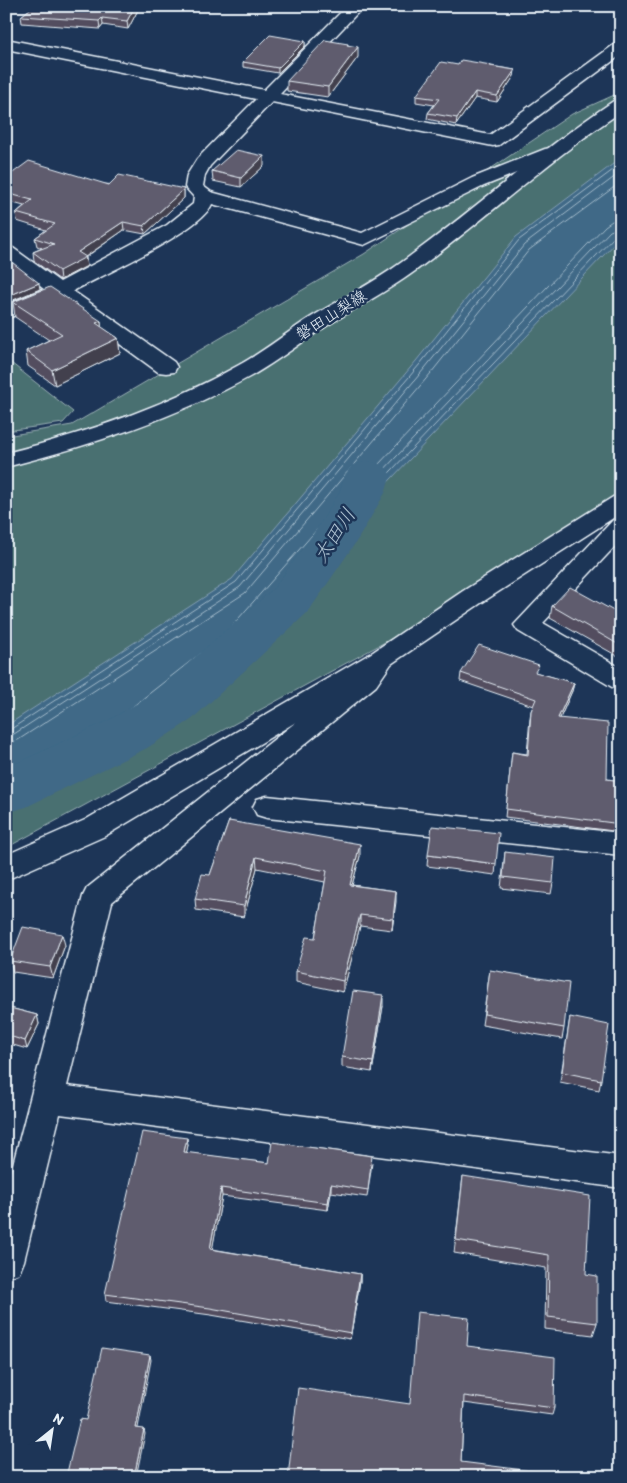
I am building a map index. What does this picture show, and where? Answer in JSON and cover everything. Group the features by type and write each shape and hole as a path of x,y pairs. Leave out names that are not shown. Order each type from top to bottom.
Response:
{"street":[{"path":"356,6 203,163 196,175 194,187 204,196 364,240 478,182 551,153"},
{"path":"6,44 493,141 621,47"},
{"name":"磐田山梨線","path":"6,460 54,448 121,426 181,401 246,369 305,330 407,268 551,153 584,128 621,104"},
{"path":"6,313 61,289 174,230 202,206 204,196"},
{"path":"6,252 61,289 166,366"},
{"path":"6,868 95,828 382,658 472,597 621,502"},
{"path":"621,525 527,625 621,680"},
{"path":"6,1260 98,896 367,679 382,658"},
{"path":"267,807 621,844"},
{"path":"48,1098 621,1172"}],"green space":[{"path":"621,92 621,501 490,585 6,848 6,436 72,425 364,254 572,114"},
{"path":"6,359 73,412 63,423 6,431"}],"water":[{"path":"621,158 621,237 334,539 237,649 128,734 6,792 6,726 232,579 416,361 516,237"}],"building":[{"path":"34,6 135,6 127,21 102,18 99,21 21,16"},
{"path":"270,35 305,41 278,68 243,62"},
{"path":"325,40 358,47 328,87 287,81"},
{"path":"461,60 515,70 497,96 475,92 457,118 428,113 439,99 416,96 441,62 458,65"},
{"path":"236,150 264,156 241,178 212,171"},
{"path":"29,161 109,185 119,175 184,189 144,226 123,222 78,252 86,257 59,271 33,252 54,244 35,238 55,224 16,213 32,200 6,193 6,178"},
{"path":"13,263 39,283 6,297 6,266"},
{"path":"50,287 101,321 96,323 118,338 52,370 26,351 62,334 13,302"},
{"path":"570,587 621,615 621,646 552,606"},
{"path":"479,645 539,665 535,672 574,683 558,718 608,723 607,779 621,781 621,824 506,809 512,752 528,755 531,711 536,699 461,673"},
{"path":"229,821 360,844 350,885 396,891 393,919 360,915 343,981 296,971 306,937 315,938 327,871 256,857 244,906 195,899 202,874 210,875"},
{"path":"432,826 499,833 496,864 428,855"},
{"path":"505,852 555,858 553,883 503,877"},
{"path":"23,927 62,934 50,967 10,961"},
{"path":"490,970 569,983 564,1028 484,1014"},
{"path":"353,991 383,995 373,1062 342,1057"},
{"path":"6,1007 37,1015 25,1041 6,1035"},
{"path":"570,1017 609,1025 601,1080 562,1072"},
{"path":"142,1132 187,1138 184,1152 269,1163 272,1142 372,1156 368,1190 331,1184 328,1203 221,1188 210,1249 360,1274 351,1333 210,1308 105,1294"},
{"path":"463,1176 590,1196 586,1274 597,1276 597,1323 548,1317 549,1255 456,1240"},
{"path":"417,1312 469,1318 467,1346 555,1357 554,1408 464,1396 461,1462 555,1474 555,1477 288,1477 298,1388 410,1404"},
{"path":"102,1348 150,1355 136,1428 144,1429 134,1477 66,1477 80,1419 86,1420"}],"waterway":[{"name":"太田川","path":"6,792 128,734 172,707 291,600 334,539 362,493 368,475"}]}
